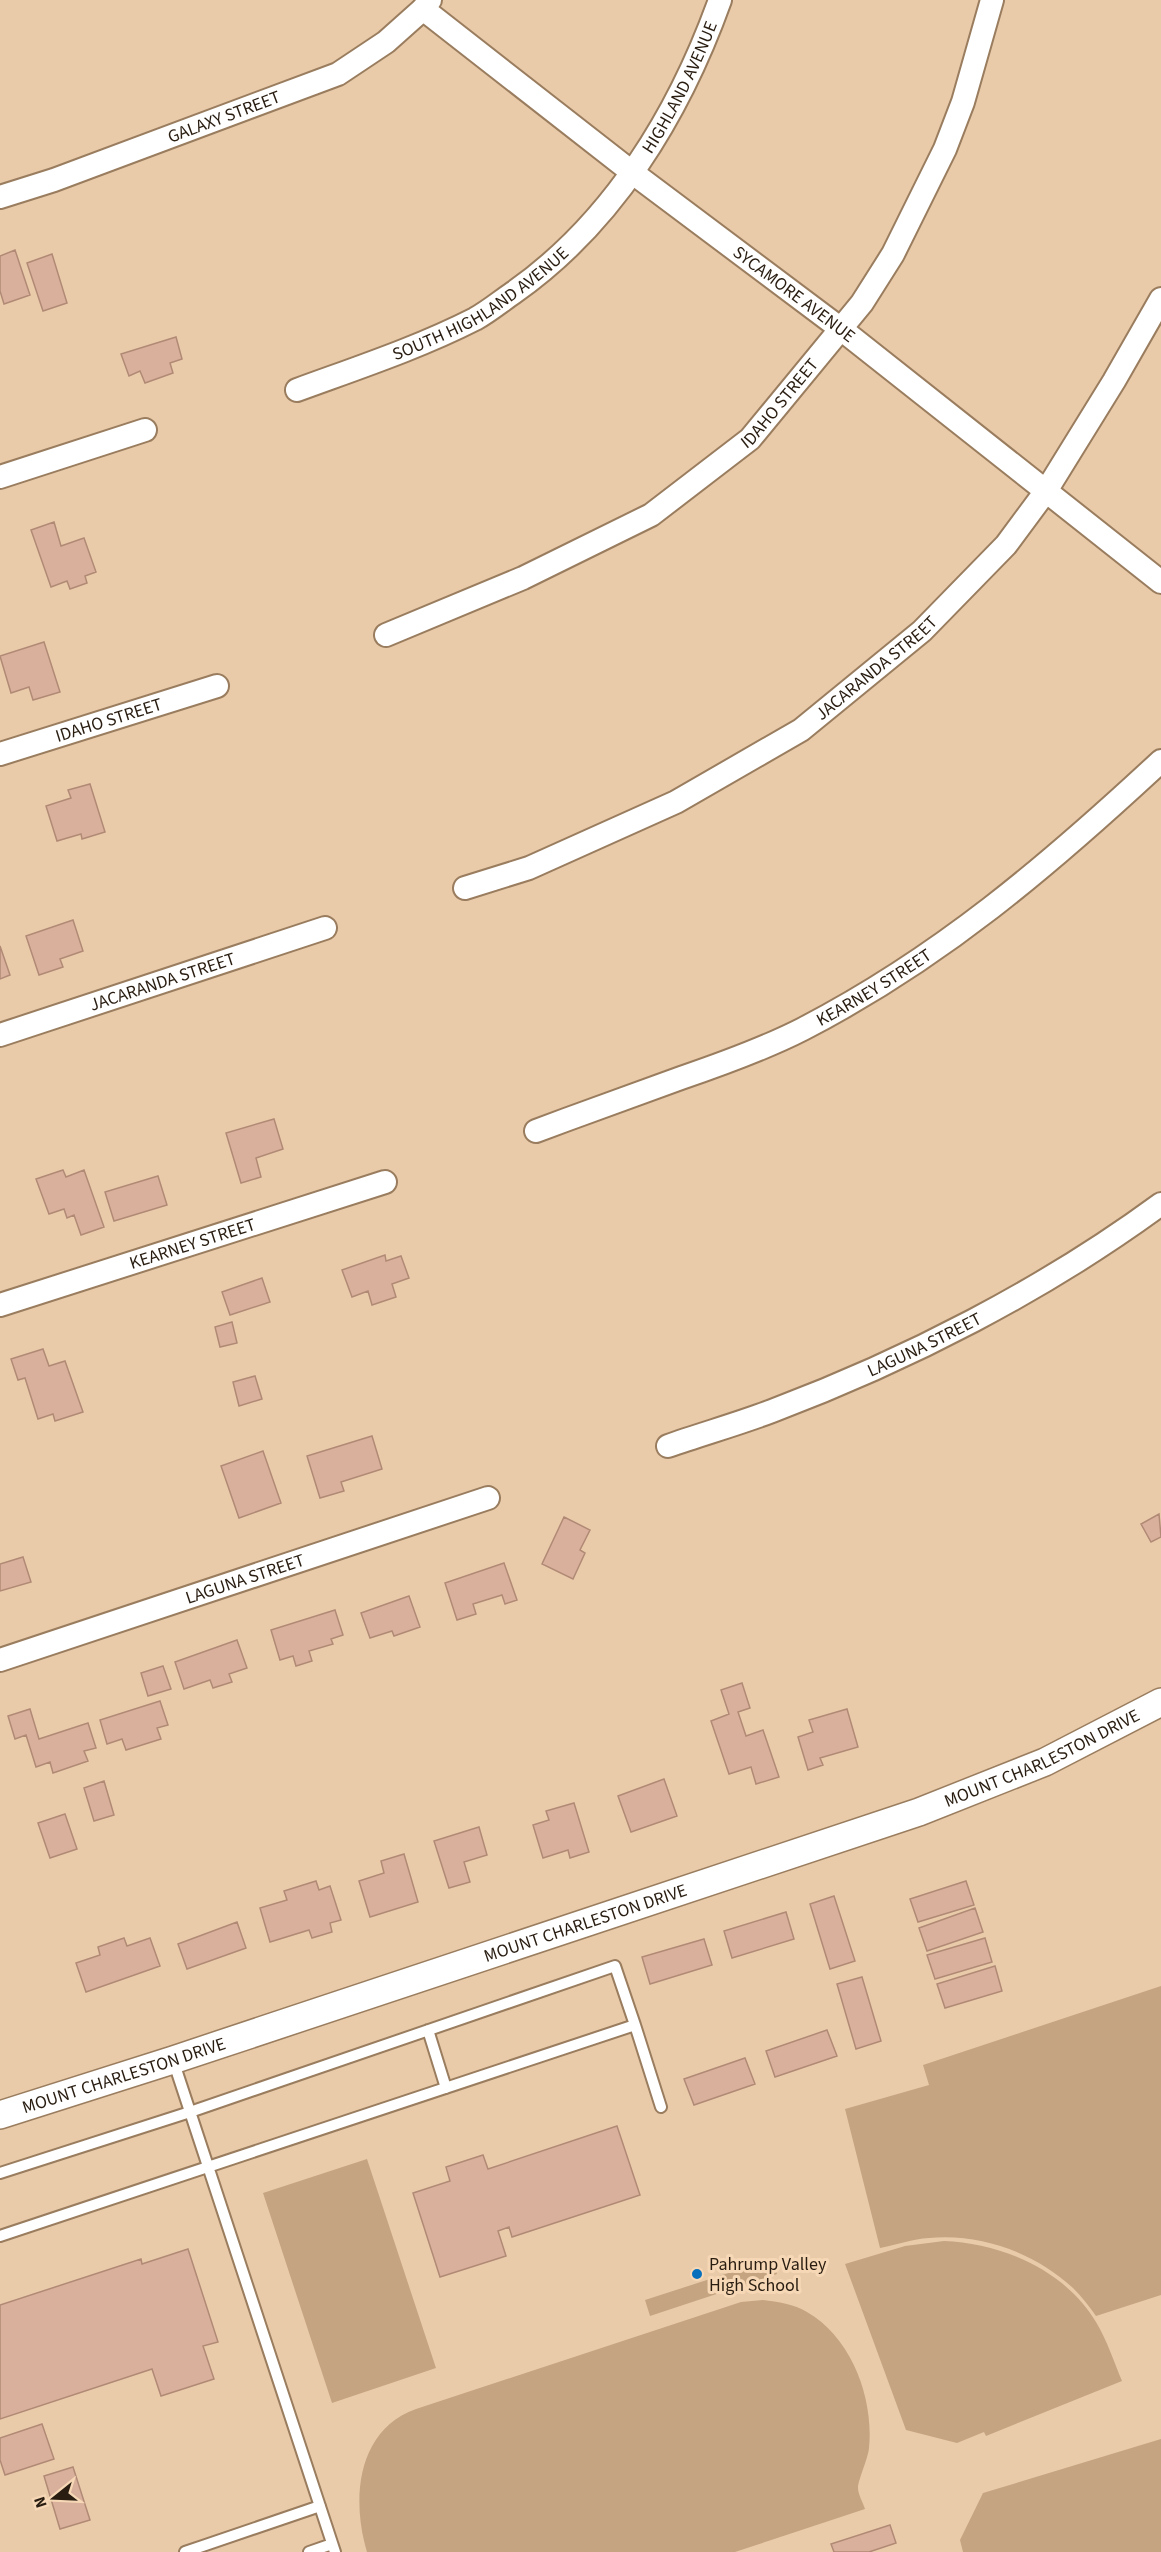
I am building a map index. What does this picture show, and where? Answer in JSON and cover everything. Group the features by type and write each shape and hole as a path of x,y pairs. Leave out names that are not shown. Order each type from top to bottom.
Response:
{"street":[{"name":"HIGHLAND AVENUE","path":"633,173 687,80 720,0"},
{"name":"IDAHO STREET","path":"386,635 523,578 651,515 750,439 862,303 893,254 945,149 963,102 992,0"},
{"name":"SYCAMORE AVENUE","path":"427,4 633,173 841,329 1161,582"},
{"name":"GALAXY STREET","path":"0,197 54,180 338,74 386,42 427,4"},
{"name":"SOUTH HIGHLAND AVENUE","path":"297,390 370,363 476,318 544,271 590,226 633,173"},
{"name":"JACARANDA STREET","path":"465,888 529,868 676,801 801,730 921,631 1006,545 1046,491 1114,381 1161,299"},
{"path":"0,477 145,430"},
{"name":"IDAHO STREET","path":"0,754 218,686"},
{"name":"KEARNEY STREET","path":"536,1131 747,1054 802,1030 891,980 986,914 1079,837 1161,762"},
{"name":"JACARANDA STREET","path":"0,1035 325,928"},
{"name":"KEARNEY STREET","path":"0,1305 385,1182"},
{"name":"LAGUNA STREET","path":"668,1446 771,1412 945,1335 1027,1291 1132,1225 1161,1204"},
{"name":"LAGUNA STREET","path":"0,1660 488,1498"},
{"name":"MOUNT CHARLESTON DRIVE","path":"0,2115 173,2060 919,1812 1045,1762 1161,1702"}],"lane":[{"path":"0,2173 190,2112 615,1966 661,2107"},
{"path":"0,2236 635,2025"},
{"path":"428,2030 446,2088"},
{"path":"173,2060 334,2548 309,2552"},
{"path":"185,2552 320,2506"}],"shaded area":[{"path":"1161,1986 1161,2295 1096,2316 1076,2291 1042,2265 1024,2255 987,2242 949,2237 923,2239 880,2248 845,2109 929,2085 923,2065"},
{"path":"367,2159 436,2368 332,2403 263,2193"},
{"path":"944,2241 987,2247 1009,2254 1049,2274 1067,2288 1096,2322 1122,2381 986,2436 984,2432 957,2443 906,2430 845,2264 905,2246"},
{"path":"772,2259 777,2274 650,2316 645,2300"},
{"path":"763,2300 797,2307 823,2323 836,2337 857,2371 868,2410 870,2429 868,2453 858,2488 865,2509 735,2552 367,2552 360,2510 363,2468 370,2450 381,2433 396,2419 416,2409 741,2302"},
{"path":"1161,2439 1161,2552 963,2552 960,2540 983,2493"}],"building":[{"path":"15,250 30,295 4,304 0,291 0,256"},
{"path":"52,254 67,303 43,311 27,263"},
{"path":"176,337 182,359 170,363 173,373 145,383 140,371 129,376 121,354"},
{"path":"54,522 61,546 84,538 96,572 85,576 87,583 70,589 67,581 51,587 31,530"},
{"path":"44,642 60,692 33,700 29,687 11,693 0,656"},
{"path":"90,784 105,832 82,839 81,834 57,841 46,806 71,798 68,790"},
{"path":"73,920 83,951 60,959 63,967 39,975 26,936"},
{"path":"0,946 10,975 0,979"},
{"path":"274,1119 283,1149 256,1158 261,1177 241,1183 226,1133"},
{"path":"63,1170 66,1177 84,1170 104,1227 81,1235 74,1215 67,1218 64,1209 49,1214 36,1179"},
{"path":"158,1176 167,1205 114,1221 105,1192"},
{"path":"385,1255 386,1261 401,1256 409,1278 392,1284 396,1297 372,1305 368,1291 352,1297 342,1270"},
{"path":"262,1278 270,1302 230,1315 222,1292"},
{"path":"232,1322 237,1343 220,1347 215,1327"},
{"path":"43,1349 49,1366 65,1361 83,1412 55,1421 53,1414 38,1419 25,1378 18,1380 11,1359"},
{"path":"255,1376 262,1399 239,1406 233,1382"},
{"path":"372,1436 382,1469 341,1482 344,1491 320,1498 307,1456"},
{"path":"263,1451 281,1503 239,1518 221,1466"},
{"path":"1159,1514 1161,1537 1151,1542 1141,1524"},
{"path":"564,1517 590,1530 580,1550 585,1553 573,1579 542,1564"},
{"path":"23,1557 31,1582 0,1591 0,1564"},
{"path":"504,1563 517,1600 505,1604 502,1595 473,1604 476,1614 457,1620 445,1583"},
{"path":"409,1596 420,1627 394,1636 392,1631 370,1638 361,1613"},
{"path":"335,1610 343,1635 331,1639 333,1644 309,1651 312,1661 296,1666 293,1656 280,1660 271,1630"},
{"path":"237,1640 247,1668 229,1674 232,1682 213,1688 210,1680 184,1689 175,1662"},
{"path":"163,1666 171,1689 148,1696 141,1673"},
{"path":"742,1683 750,1708 738,1712 746,1736 763,1730 779,1777 756,1784 751,1767 729,1774 711,1721 729,1714 721,1690"},
{"path":"160,1701 168,1725 157,1728 161,1739 126,1750 122,1739 107,1744 100,1720"},
{"path":"30,1709 39,1739 88,1723 96,1748 84,1751 88,1761 53,1773 50,1762 36,1767 26,1735 15,1739 8,1716"},
{"path":"847,1709 858,1747 820,1758 823,1765 808,1770 798,1737 813,1732 809,1720"},
{"path":"664,1779 677,1816 631,1832 618,1796"},
{"path":"104,1781 114,1815 94,1821 84,1788"},
{"path":"574,1803 589,1852 570,1858 568,1850 543,1858 533,1825 549,1820 546,1811"},
{"path":"65,1814 77,1849 50,1858 38,1823"},
{"path":"479,1827 487,1855 464,1862 470,1882 449,1888 434,1841"},
{"path":"404,1854 418,1902 370,1917 359,1881 384,1873 381,1861"},
{"path":"316,1881 319,1890 330,1886 341,1920 330,1923 332,1932 312,1938 309,1930 270,1942 260,1908 287,1900 284,1891"},
{"path":"966,1881 974,1905 918,1922 910,1899"},
{"path":"834,1896 855,1961 830,1969 810,1904"},
{"path":"975,1908 983,1932 927,1951 919,1928"},
{"path":"786,1912 794,1939 732,1958 724,1931"},
{"path":"237,1922 246,1948 187,1969 178,1944"},
{"path":"124,1938 127,1946 150,1938 160,1966 86,1992 76,1963 100,1955 98,1947"},
{"path":"985,1938 992,1962 935,1979 927,1955"},
{"path":"704,1939 712,1965 650,1984 642,1957"},
{"path":"995,1966 1002,1991 945,2008 937,1984"},
{"path":"862,1977 881,2041 856,2049 837,1984"},
{"path":"827,2030 837,2056 775,2077 766,2051"},
{"path":"745,2058 755,2084 694,2105 684,2079"},
{"path":"617,2126 640,2195 512,2237 509,2227 498,2231 506,2256 440,2277 413,2193 450,2181 446,2167 483,2155 488,2169"},
{"path":"188,2249 218,2342 203,2346 214,2379 161,2396 152,2369 0,2419 0,2305 141,2259 142,2264"},
{"path":"42,2424 54,2459 5,2475 0,2460 0,2438"},
{"path":"73,2467 90,2520 60,2529 44,2476"},
{"path":"890,2525 896,2543 869,2552 834,2552 831,2544"}],"place":[{"name":"Pahrump Valley High School","path":"697,2274"}]}
